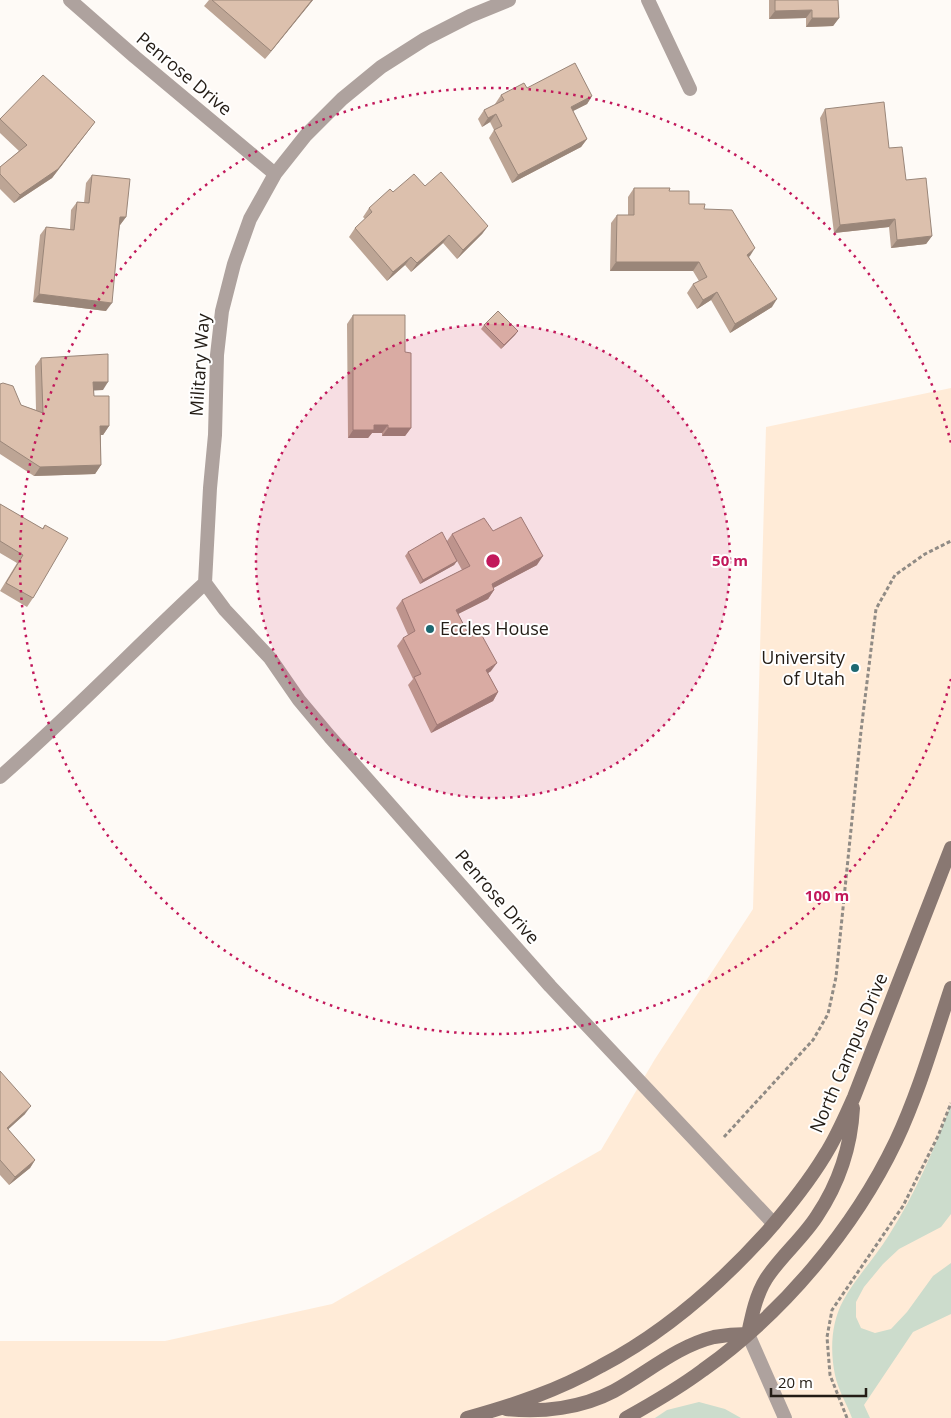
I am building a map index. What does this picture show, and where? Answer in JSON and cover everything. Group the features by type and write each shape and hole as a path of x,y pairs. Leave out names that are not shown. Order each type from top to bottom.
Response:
{"main road":[{"name":"North Campus Drive","path":"467,1418 502,1409 570,1382 601,1367 653,1335 715,1285 774,1224 801,1191 841,1127 951,848"},
{"path":"626,1418 704,1370 748,1334 816,1265 846,1226 884,1165 908,1115 951,988"},
{"path":"748,1334 757,1299 766,1279 816,1217 830,1194 841,1169 848,1145 854,1097"},
{"path":"502,1409 522,1411 543,1410 564,1408 589,1401 612,1392 698,1342 714,1337 748,1334"}],"street":[{"name":"Penrose Drive","path":"70,0 275,174"},
{"name":"Military Way","path":"204,583 215,435 216,355 222,311 234,264 250,219 275,174 306,135 342,99 381,67 425,39 470,16 510,0"},
{"path":"648,0 690,89"},
{"name":"Penrose Drive","path":"204,583 225,610 270,658 299,700 550,986 774,1224"},
{"path":"0,777 89,695 137,646 204,583"},
{"path":"748,1334 785,1418"}],"path":[{"path":"709,1154 813,1040 828,1014 836,977 860,741 876,609 895,575 925,554 951,541"},
{"path":"848,1418 830,1375 827,1337 832,1310 904,1206 938,1136 951,1103"}],"shaded area":[{"name":"University of Utah","path":"951,388 951,1418 0,1418 0,1341 165,1341 332,1304 601,1150 655,1059 753,909 766,427"}],"green space":[{"path":"951,1104 951,1214 941,1227 899,1249 883,1264 864,1287 856,1302 856,1317 861,1328 875,1333 891,1329 907,1312 933,1276 951,1263 951,1314 913,1332 864,1405 870,1418 852,1418 838,1386 833,1366 832,1347 836,1318 848,1292 884,1243 916,1188"},
{"path":"699,1402 725,1409 741,1418 655,1418 667,1410"}],"building":[{"path":"212,0 312,0 271,51"},
{"path":"775,0 838,0 839,18 812,18 812,10 775,11"},
{"path":"575,63 592,96 571,107 587,139 518,175 494,130 502,126 496,114 488,118 484,110 504,100 501,95 524,83 527,88"},
{"path":"43,75 95,122 58,169 20,195 0,174 0,167 27,145 0,119"},
{"path":"884,102 889,148 902,147 906,180 926,178 932,236 897,240 895,219 840,225 825,109"},
{"path":"441,172 488,226 463,250 449,235 417,263 411,257 393,272 355,228 372,212 369,208 390,189 393,192 414,174 425,186"},
{"path":"92,175 130,179 126,217 120,217 112,303 39,294 46,227 74,230 77,202 89,203"},
{"path":"634,188 670,188 669,191 689,191 689,204 705,204 704,209 732,210 755,248 747,255 777,299 735,324 717,292 703,300 693,284 707,277 699,262 616,262 617,215 634,215"},
{"path":"498,311 518,331 504,345 484,325"},
{"path":"353,315 405,315 405,352 411,353 411,428 388,428 388,425 374,425 374,430 353,430"},
{"path":"108,354 108,382 93,382 94,396 109,396 109,426 100,426 101,465 40,467 0,441 0,384 13,386 21,405 43,413 41,358"},
{"path":"0,504 43,529 45,525 68,538 33,598 6,583 23,555 0,541"},
{"name":"Eccles House","path":"521,517 543,556 492,584 494,590 456,610 470,637 480,632 497,663 486,670 498,692 437,725 414,677 421,674 403,638 415,631 402,600 470,566 452,534 484,518 493,531"},
{"path":"442,532 457,561 423,580 408,552"},
{"path":"0,1071 31,1106 7,1128 35,1160 15,1177 0,1160"}],"place":[{"name":"Eccles House","path":"430,629"},
{"name":"University of Utah","path":"855,668"}]}
